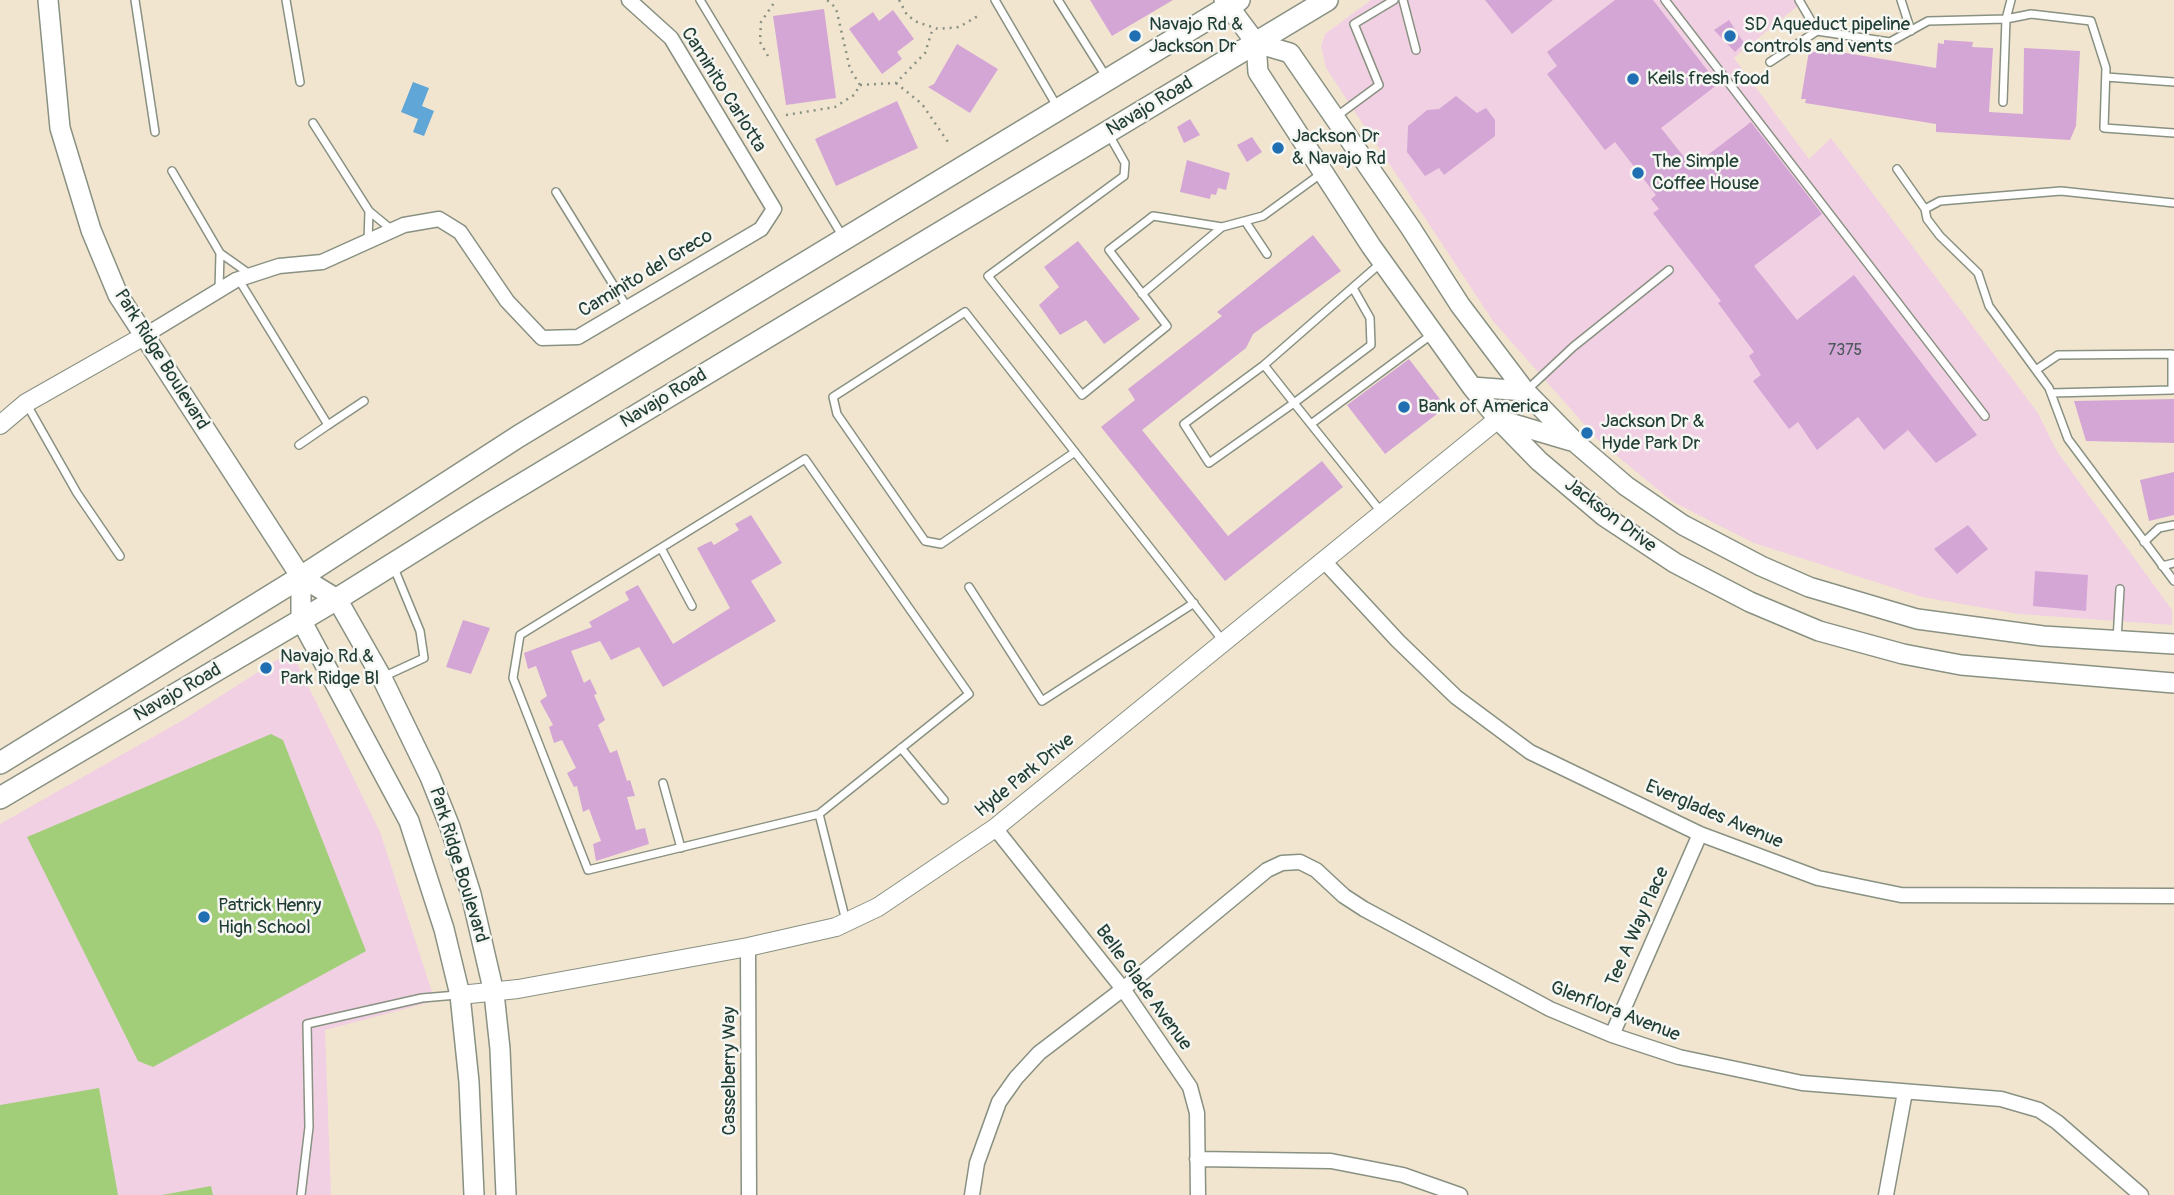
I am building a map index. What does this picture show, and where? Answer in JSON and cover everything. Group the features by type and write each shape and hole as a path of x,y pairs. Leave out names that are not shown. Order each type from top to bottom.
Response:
{"main road":[{"name":"Park Ridge Boulevard","path":"48,0 61,128 91,230 118,295 300,577 337,599 382,678 430,777 450,827 471,894 494,993 500,1049 506,1195"},
{"name":"Navajo Road","path":"0,798 301,621 1327,0"},
{"name":"Navajo Road","path":"0,763 300,577 508,443 843,237 1108,79 1230,2"},
{"name":"Jackson Drive","path":"1230,2 1256,43 1258,72 1383,262 1472,387 1498,419 1539,461 1604,516 1675,563 1749,602 1819,631 1903,654 1961,665 2174,683"},
{"name":"Jackson Drive","path":"1256,43 1290,53 1491,350 1525,391 1576,443 1626,486 1683,525 1761,566 1809,587 1917,619 1997,631 2174,644"},
{"path":"1472,387 1525,391"},
{"path":"1498,419 1576,443"},
{"name":"Park Ridge Boulevard","path":"300,577 301,621 409,821 444,929 460,995 469,1082 474,1195"}],"street":[{"name":"Caminito Carlotta","path":"629,0 671,38 774,209"},
{"name":"Caminito del Greco","path":"144,336 245,277 279,266 322,262 393,230 439,219 460,232 507,301 542,338 578,337 761,229 774,209"},
{"path":"0,425 26,403 144,336"},
{"name":"Hyde Park Drive","path":"460,995 494,993 748,947 846,922 885,903 995,828 1498,419"},
{"name":"Everglades Avenue","path":"1323,560 1398,641 1456,697 1530,752 1700,834 1818,878 1901,895 2174,896"},
{"name":"Belle Glade Avenue","path":"995,828 1123,989 1190,1087 1197,1113 1198,1195"},
{"name":"Tee A Way Place","path":"1612,1035 1700,834"},
{"name":"Glenflora Avenue","path":"972,1195 977,1163 999,1102 1016,1078 1039,1054 1123,989 1267,870 1282,863 1300,862 1316,870 1344,896 1364,909 1550,1009 1612,1035 1679,1057 1802,1083 2001,1099 2039,1110 2057,1122 2141,1195"},
{"name":"Casselberry Way","path":"748,947 749,1195"},
{"path":"1886,1195 1905,1092"},
{"path":"1197,1159 1331,1161 1403,1175 1460,1195"}],"lane":[{"path":"135,0 155,132"},
{"path":"286,0 300,82"},
{"path":"700,0 843,237"},
{"path":"995,0 1058,109"},
{"path":"1334,119 1379,85 1354,24 1394,0"},
{"path":"1403,0 1416,50"},
{"path":"1665,0 1985,416"},
{"path":"1800,0 1817,32"},
{"path":"1901,0 1911,31"},
{"path":"2003,102 2006,19 2011,0"},
{"path":"1059,1 1108,79"},
{"path":"1770,62 1817,32 1890,42 1928,21 2006,19 2031,14 2091,21 2106,68 2104,128 2174,133"},
{"path":"2106,77 2174,82"},
{"path":"313,123 369,211 393,230"},
{"path":"1108,132 1125,163 1124,176 988,276 1082,395 1167,326 1109,250 1153,216 1222,227 1263,216 1324,172"},
{"path":"1896,169 1925,209 1927,219 1940,236 1978,273 1989,306 2051,393 2068,439 2174,581"},
{"path":"172,171 220,253 245,277 328,425"},
{"path":"1925,209 1940,201 2061,191 2174,203"},
{"path":"556,192 627,308"},
{"path":"368,243 369,211"},
{"path":"1245,221 1266,254"},
{"path":"1142,294 1222,227"},
{"path":"219,290 220,253"},
{"path":"1353,288 1370,318 1371,345 1209,463 1184,424 1264,365 1383,262"},
{"path":"1525,391 1573,347 1669,270"},
{"path":"1075,452 941,544 925,541 836,414 833,397 965,312 1224,641"},
{"path":"1311,424 1434,332"},
{"path":"2036,370 2059,355 2172,355 2172,390 2051,393"},
{"path":"1264,365 1382,513"},
{"path":"299,445 364,401"},
{"path":"26,403 77,493 120,556"},
{"path":"805,459 969,694 901,748 819,814 588,870 513,678 520,635 805,459"},
{"path":"2144,542 2159,528 2174,525"},
{"path":"661,548 692,606"},
{"path":"2162,566 2174,563"},
{"path":"382,678 424,658 420,631 392,565"},
{"path":"970,587 1042,701 1194,603"},
{"path":"2117,641 2120,589"},
{"path":"901,748 944,800"},
{"path":"663,783 681,848"},
{"path":"819,814 846,922"},
{"path":"302,1195 309,1127 307,1024 422,998 460,995"}],"path":[{"path":"768,56 760,42 761,22 776,0"},
{"path":"827,0 836,8 850,69 860,85"},
{"path":"899,0 907,15 933,28 959,27 978,16"},
{"path":"896,83 925,53 933,28"},
{"path":"860,85 896,83 922,104 950,145"},
{"path":"786,115 835,107 854,95 860,85"}],"shaded area":[{"path":"1371,0 1805,0 1734,58 1809,159 1831,138 2038,413 2056,450 2172,610 2172,625 2018,614 1922,597 1754,543 1673,502 1598,440 1493,321 1326,68 1321,46 1325,34"},
{"name":"Patrick Henry High School","path":"291,651 380,832 435,1001 325,1030 331,1195 0,1195 0,824 183,720"}],"green space":[{"path":"271,734 283,740 366,951 153,1067 138,1061 27,837"},
{"path":"99,1088 118,1195 0,1195 0,1105"},
{"path":"211,1186 213,1195 162,1195"}],"water":[{"path":"413,82 429,88 422,106 434,111 424,136 413,132 418,119 401,112"}],"building":[{"path":"1090,0 1173,0 1112,36"},
{"path":"1485,0 1553,0 1512,34"},
{"path":"1615,0 1653,0 1718,84 1661,128 1692,167 1751,122 1822,214 1754,266 1797,320 1854,275 1977,435 1936,463 1908,430 1884,450 1858,417 1817,450 1798,422 1789,429 1753,381 1761,375 1749,356 1754,352 1718,303 1721,301 1653,213 1659,209 1651,199 1656,195 1615,142 1605,150 1547,74 1557,66 1547,52"},
{"path":"824,9 836,98 786,105 773,16"},
{"path":"893,10 914,39 897,52 902,59 882,74 849,29 873,12 879,21"},
{"name":"SD Aqueduct pipeline controls and vents","path":"1729,20 1744,43 1735,52 1714,30"},
{"path":"1944,40 1973,42 1972,47 1993,48 1989,112 2023,114 2024,48 2080,51 2076,126 2070,140 1936,132 1936,124 1805,103 1806,99 1801,99 1809,51 1815,52 1816,48 1936,68 1938,43 1944,44"},
{"path":"957,44 998,69 970,113 928,87 934,84"},
{"path":"1456,96 1477,113 1486,108 1495,120 1495,136 1444,175 1439,168 1425,176 1407,152 1408,126 1427,110 1439,109"},
{"path":"897,101 918,148 836,186 815,139"},
{"path":"1190,119 1200,135 1184,143 1177,127"},
{"path":"1252,137 1262,152 1247,162 1237,145"},
{"path":"1187,160 1230,173 1226,190 1218,188 1216,195 1211,194 1210,199 1180,192"},
{"path":"1313,235 1341,271 1253,334 1246,348 1142,430 1228,536 1322,461 1343,487 1225,581 1101,427 1135,400 1128,389 1222,316 1217,312"},
{"path":"1078,241 1140,319 1104,344 1086,320 1060,335 1039,305 1059,287 1044,267"},
{"path":"1409,359 1446,407 1385,454 1347,405"},
{"path":"2174,399 2174,443 2086,441 2074,401"},
{"path":"2174,472 2174,515 2149,521 2140,480"},
{"path":"751,515 782,563 751,581 776,621 663,687 639,647 611,660 600,641 571,651 584,683 590,679 597,694 594,695 605,720 598,725 610,753 617,750 627,781 630,780 635,796 627,797 636,830 645,828 649,844 596,861 593,844 601,841 589,809 583,812 577,786 574,787 567,773 576,768 562,740 554,743 549,727 553,725 540,701 547,696 536,666 528,669 524,653 592,627 589,622 629,600 625,592 638,585 673,644 730,608 697,548 711,541 714,545 739,530 735,524"},
{"path":"1968,525 1988,549 1957,574 1934,549"},
{"path":"2035,571 2088,575 2086,611 2033,606"},
{"path":"463,620 490,628 471,674 446,667"}],"place":[{"name":"Navajo Rd & Jackson Dr","path":"1135,36"},
{"name":"SD Aqueduct pipeline controls and vents","path":"1730,36"},
{"name":"Keils fresh food","path":"1633,79"},
{"name":"Jackson Dr & Navajo Rd","path":"1278,148"},
{"name":"The Simple Coffee House","path":"1638,173"},
{"name":"Bank of America","path":"1404,407"},
{"name":"Jackson Dr & Hyde Park Dr","path":"1587,433"},
{"name":"Navajo Rd & Park Ridge Bl","path":"266,668"},
{"name":"Patrick Henry High School","path":"204,917"}]}
